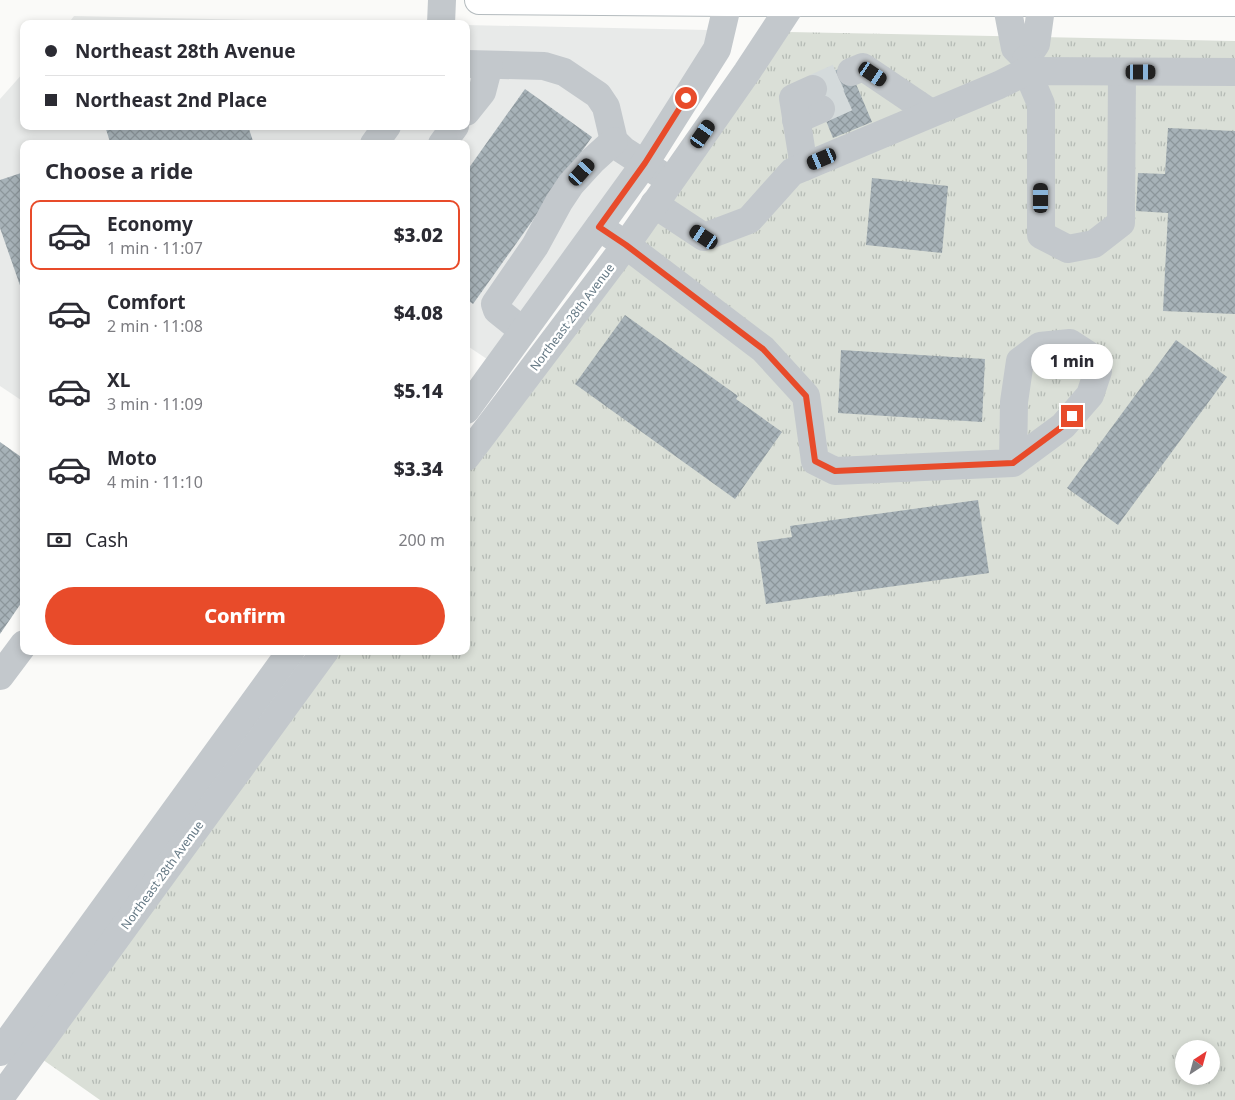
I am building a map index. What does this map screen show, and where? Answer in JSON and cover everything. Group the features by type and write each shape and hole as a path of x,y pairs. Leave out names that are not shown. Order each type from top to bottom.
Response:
{"main road":[{"path":"479,0 1235,2"}],"street":[{"path":"441,20 442,0"},
{"path":"470,404 645,163 717,49 728,1"},
{"path":"1006,1 1015,48 1027,65 1041,104 1042,236 1068,249 1094,244 1121,223 1122,72"},
{"path":"654,204 704,237 749,220 792,172 999,85 1027,65 1036,44 1042,1"},
{"name":"Northeast 28th Avenue","path":"470,452 626,245 747,72 793,2"},
{"path":"470,107 482,92 478,65 544,66 564,72 598,95 606,107 614,141 623,150 671,181"},
{"path":"1027,65 1122,72 1235,72"},
{"path":"865,82 931,113"},
{"path":"804,167 793,98 817,99"},
{"path":"523,331 497,310 495,304 535,246 571,184 614,141"},
{"path":"599,227 626,245 763,349 800,389 806,396 815,461 835,471 1013,463"},
{"path":"0,676 20,649"},
{"path":"0,1052 288,655"},
{"name":"Northeast 28th Avenue","path":"0,1098 322,655"}],"shaded area":[{"path":"74,16 252,20 71,20"},
{"path":"470,25 708,30 705,45 634,156 487,359 470,348 470,140 20,140 20,399 0,386 0,99 20,76 20,130 470,130"}],"green space":[{"path":"789,32 1235,41 1235,1100 100,1100 39,1057 334,655 470,655 470,463"}],"building":[{"path":"848,65 872,122 833,138 810,81"},
{"path":"525,89 592,137 473,304 470,302 470,166"},
{"path":"1168,128 1235,131 1235,314 1163,311 1168,213 1136,211 1138,173 1165,174"},
{"path":"106,130 249,130 253,140 109,140"},
{"path":"20,173 20,285 0,228 0,180"},
{"path":"872,178 948,186 942,253 866,245"},
{"path":"625,315 738,396 736,399 782,432 735,499 575,384"},
{"path":"1176,340 1227,377 1118,525 1067,488"},
{"path":"841,350 985,359 982,422 838,413"},
{"path":"0,442 20,456 20,605 0,634"},
{"path":"978,500 989,573 766,604 757,542 792,537 790,526"}],"tunnel":[{"path":"813,89 851,72"},
{"path":"821,109 859,92"}],"route":[{"path":"686,98 645,163 599,227 626,245 763,349 806,396 815,461 835,471 1013,463 1063,426 1072,416"}]}
